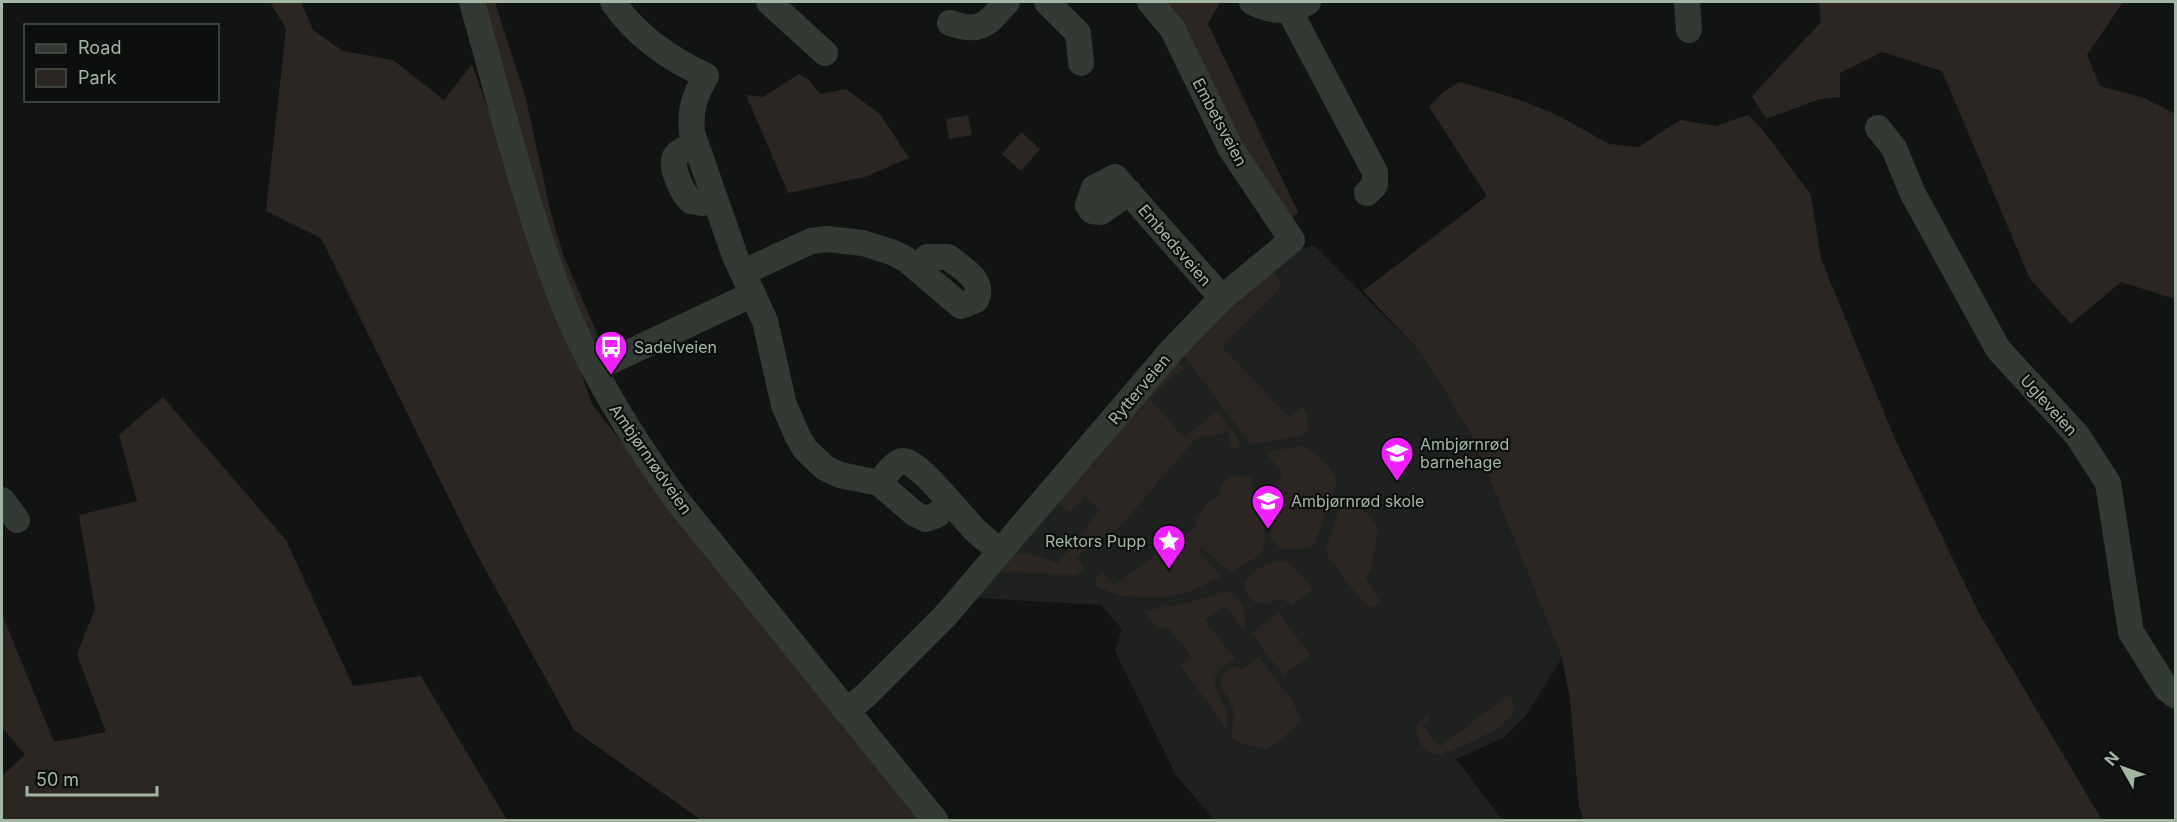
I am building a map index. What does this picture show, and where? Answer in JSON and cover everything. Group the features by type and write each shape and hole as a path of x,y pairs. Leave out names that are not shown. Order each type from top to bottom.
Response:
{"street":[{"name":"Ambjørnrødveien","path":"472,2 532,210 558,291 594,369 639,448 676,499 935,820"},
{"path":"613,2 624,18 651,44 706,76 690,108 695,145 675,157 675,169 684,193 691,201 702,203 715,198 735,256 767,330 784,405 791,424 805,449 825,468 840,475 879,483 915,514 926,519 937,515 950,502"},
{"path":"769,2 825,52"},
{"path":"950,22 968,29 988,24 1007,2"},
{"path":"1047,2 1078,33 1081,63"},
{"name":"Embetsveien","path":"1150,2 1172,28 1231,149 1292,240"},
{"path":"1252,2 1276,10 1299,6 1375,172 1375,185 1366,193"},
{"path":"1687,2 1689,30"},
{"name":"Ugleveien","path":"1878,128 1894,148 1912,192 1998,350 2077,435 2108,483 2131,632 2166,688 2175,696"},
{"name":"Embedsveien","path":"1129,192 1155,225 1222,298"},
{"path":"594,369 748,283 794,248 827,239 882,248 918,268"},
{"name":"Rytterveien","path":"846,711 866,696 946,615 1172,351 1222,298 1292,240"},
{"path":"879,483 896,464 906,461 940,489 950,502 1000,551"},
{"path":"2,500 17,520"}],"shaded area":[{"name":"Ambjørnrød skole","path":"1315,246 1422,354 1472,436 1562,658 1525,717 1503,738 1456,759 1502,820 1214,820 1176,775 1115,651 1122,629 1101,605 978,598 994,567 1107,436 1282,252"}],"green space":[{"path":"270,2 301,2 313,30 343,51 393,60 444,100 472,64 592,404 728,580 925,820 701,820 574,730 472,545 321,238 266,211 286,29"},
{"path":"481,2 495,2 526,99 551,214 564,257 606,354 598,354 550,238"},
{"path":"1160,2 1220,2 1208,24 1298,212 1288,223"},
{"path":"1819,2 2123,2 2087,55 2100,86 2144,98 2175,114 2175,299 2121,282 2071,324 2030,279 1942,71 1882,52 1840,73 1840,97 1820,99 1766,119 1752,96 1821,22"},
{"path":"799,74 809,80 820,94 846,89 880,114 909,158 865,177 788,193 746,95 763,97"},
{"path":"1460,82 1520,100 1557,115 1609,144 1639,147 1680,120 1716,126 1748,115 1763,130 1811,195 1821,259 1895,439 1979,613 2102,820 1584,820 1579,807 1570,699 1562,658 1472,436 1422,354 1363,291 1487,196 1429,107 1444,91"},
{"path":"968,115 972,135 949,139 946,119"},
{"path":"1021,132 1040,149 1021,171 1002,154"},
{"path":"1272,270 1281,281 1278,290 1222,347 1289,417 1302,408 1306,412 1309,428 1301,436 1251,444 1184,356 1186,345"},
{"path":"1177,361 1184,368 1150,398 1184,438 1217,410 1237,438 1239,447 1232,449 1228,432 1195,439 1119,528 1076,557 1084,569 1076,575 995,570 1010,557 1021,554 1040,556 1058,563 1100,510 1085,496 1070,512 1059,505 1062,488"},
{"path":"163,397 286,540 353,686 421,676 507,820 2,820 2,776 25,755 2,727 2,614 54,742 106,732 77,654 95,609 79,515 137,501 119,435"},
{"path":"1300,446 1312,451 1324,461 1336,480 1336,486 1314,545 1302,549 1281,549 1272,539 1271,526 1275,499 1274,486 1282,474 1268,455 1271,451"},
{"path":"1234,475 1251,478 1257,513 1263,520 1265,541 1262,554 1230,573 1202,547 1199,551 1221,577 1189,592 1160,598 1119,596 1096,586 1095,580 1103,572 1114,585 1149,561 1176,529 1184,537 1197,525 1193,521 1208,502 1220,495 1223,482"},
{"path":"1348,496 1355,499 1378,528 1371,572 1365,578 1381,603 1372,607 1365,605 1327,556 1327,546 1343,499"},
{"path":"1285,561 1295,567 1312,590 1292,605 1280,598 1266,604 1254,602 1244,588 1246,581 1254,571 1272,563"},
{"path":"1223,592 1231,592 1240,601 1246,620 1244,632 1225,606 1204,620 1235,659 1222,668 1214,682 1226,713 1225,728 1181,665 1191,657 1169,627 1159,630 1144,611 1186,603"},
{"path":"1279,613 1310,655 1283,675 1251,633"},
{"path":"1259,657 1293,702 1302,722 1267,750 1230,738 1234,713 1221,682 1221,677 1234,665 1241,669"},
{"path":"1510,696 1514,706 1511,716 1502,725 1476,740 1440,755 1429,752 1419,741 1417,724 1427,715 1431,720 1423,726 1440,747 1505,697"}],"place":[{"name":"Sadelveien","path":"611,376"},
{"name":"Ambjørnrød barnehage","path":"1397,482"},
{"name":"Ambjørnrød skole","path":"1268,530"},
{"name":"Rektors Pupp","path":"1169,570"}]}
